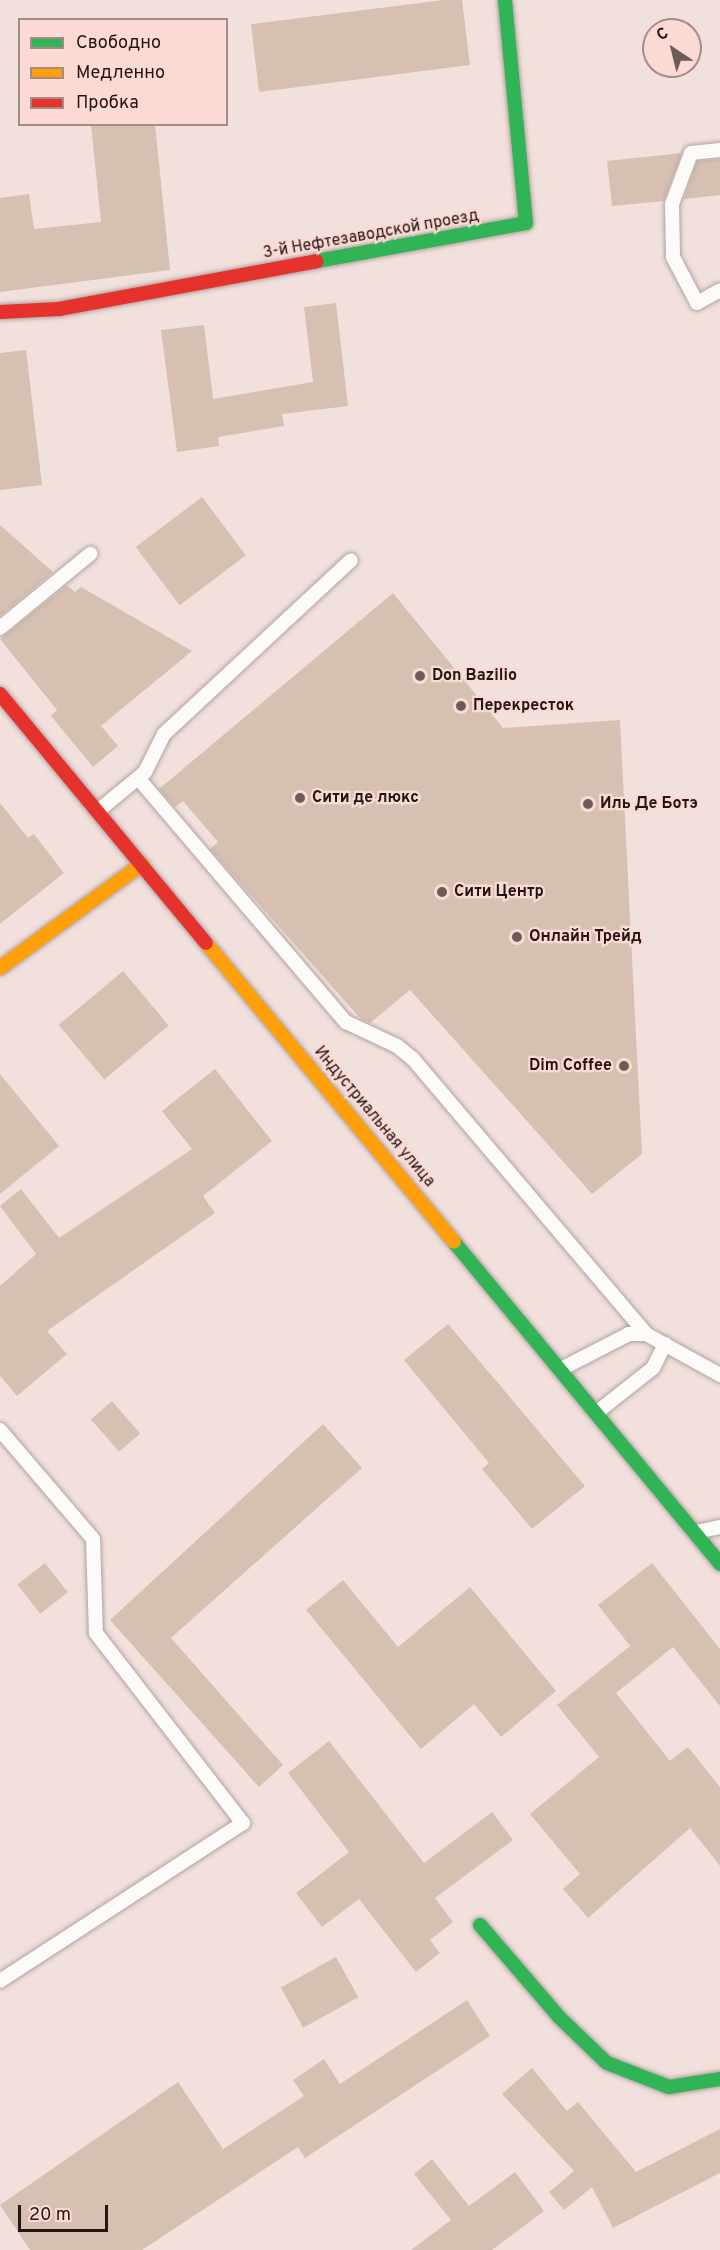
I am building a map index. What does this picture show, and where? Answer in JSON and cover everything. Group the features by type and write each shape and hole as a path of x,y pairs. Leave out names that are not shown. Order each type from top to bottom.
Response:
{"street":[{"name":"3-й Нефтезаводской проезд","path":"0,312 59,309 526,224 505,0"},
{"name":"Индустриальная улица","path":"0,694 561,1369 720,1564"},
{"path":"0,968 142,864"},
{"path":"480,1924 558,2017 607,2063 669,2087 720,2079"}],"lane":[{"path":"720,150 691,153 672,204 673,257 697,303 720,290"},
{"path":"0,628 90,554"},
{"path":"98,811 138,778 164,734 351,560"},
{"path":"138,778 346,1022 398,1046 413,1059 646,1334 720,1375"},
{"path":"561,1369 629,1334 646,1334"},
{"path":"597,1413 653,1368 665,1344"},
{"path":"0,1430 93,1539 96,1633 243,1823 0,1981"},
{"path":"694,1532 720,1527"}],"building":[{"path":"444,0 462,0 470,65 259,92 251,24"},
{"path":"91,126 155,126 170,270 0,292 0,198 29,194 34,229 101,222"},
{"path":"682,153 664,201 612,206 607,161"},
{"path":"720,159 720,195 684,199 697,161"},
{"path":"336,303 348,406 282,414 284,426 218,437 219,446 177,452 161,330 204,325 213,399 313,382 304,307"},
{"path":"26,350 42,485 0,490 0,353"},
{"path":"202,497 246,555 180,605 136,547"},
{"path":"0,525 53,572 0,616"},
{"path":"67,585 75,592 81,587 192,651 101,726 118,746 93,767 51,716 57,710 0,639"},
{"name":"Сити Центр","path":"393,593 503,728 620,720 642,1154 592,1194 410,990 370,1023 361,1019 210,849 218,842 183,801 175,807 159,789"},
{"path":"0,803 28,838 34,834 64,873 0,924"},
{"path":"123,971 169,1025 104,1079 59,1025"},
{"path":"215,1069 272,1141 203,1196 215,1213 47,1331 67,1354 17,1396 0,1376 0,1286 36,1254 0,1206 21,1189 59,1238 192,1149 162,1111"},
{"path":"0,1074 59,1146 0,1194"},
{"path":"448,1324 585,1486 532,1529 482,1469 489,1463 404,1360"},
{"path":"112,1401 140,1433 119,1452 91,1419"},
{"path":"323,1424 362,1468 171,1638 283,1765 259,1787 110,1620"},
{"path":"45,1563 68,1592 40,1614 17,1585"},
{"path":"652,1563 720,1649 720,1706 673,1647 616,1693 670,1761 688,1747 720,1787 720,1866 690,1828 588,1918 563,1889 580,1874 530,1814 599,1757 557,1705 630,1646 598,1605"},
{"path":"343,1580 398,1647 470,1587 556,1691 501,1737 474,1704 421,1749 306,1610"},
{"path":"329,1741 424,1863 492,1812 513,1840 435,1898 453,1922 430,1940 440,1953 416,1972 359,1899 322,1927 296,1893 349,1852 288,1773"},
{"path":"336,1957 358,1997 303,2028 281,1988"},
{"path":"467,2000 490,2036 305,2158 298,2147 142,2250 30,2250 0,2205 178,2082 223,2149 304,2096 293,2080 324,2059 340,2084"},
{"path":"532,2068 567,2111 578,2102 636,2172 720,2129 720,2173 613,2228 592,2187 564,2210 549,2192 574,2171 502,2094"},
{"path":"432,2159 469,2206 515,2172 544,2211 492,2250 411,2250 451,2220 414,2174"}],"traffic: fast":[{"path":"317,261 526,223 505,0"},
{"path":"454,1242 720,1564"},
{"path":"480,1925 559,2017 607,2063 669,2087 720,2079"}],"traffic: slow":[{"path":"0,968 142,864"},
{"path":"206,943 454,1242"}],"traffic: jam":[{"path":"0,312 59,309 317,261"},
{"path":"0,694 206,943"}],"place":[{"name":"Don Bazilio","path":"420,676"},
{"name":"Перекресток","path":"461,706"},
{"name":"Сити де люкс","path":"300,798"},
{"name":"Иль Де Ботэ","path":"588,804"},
{"name":"Сити Центр","path":"442,892"},
{"name":"Онлайн Трейд","path":"517,937"},
{"name":"Dim Coffee","path":"624,1066"}]}
